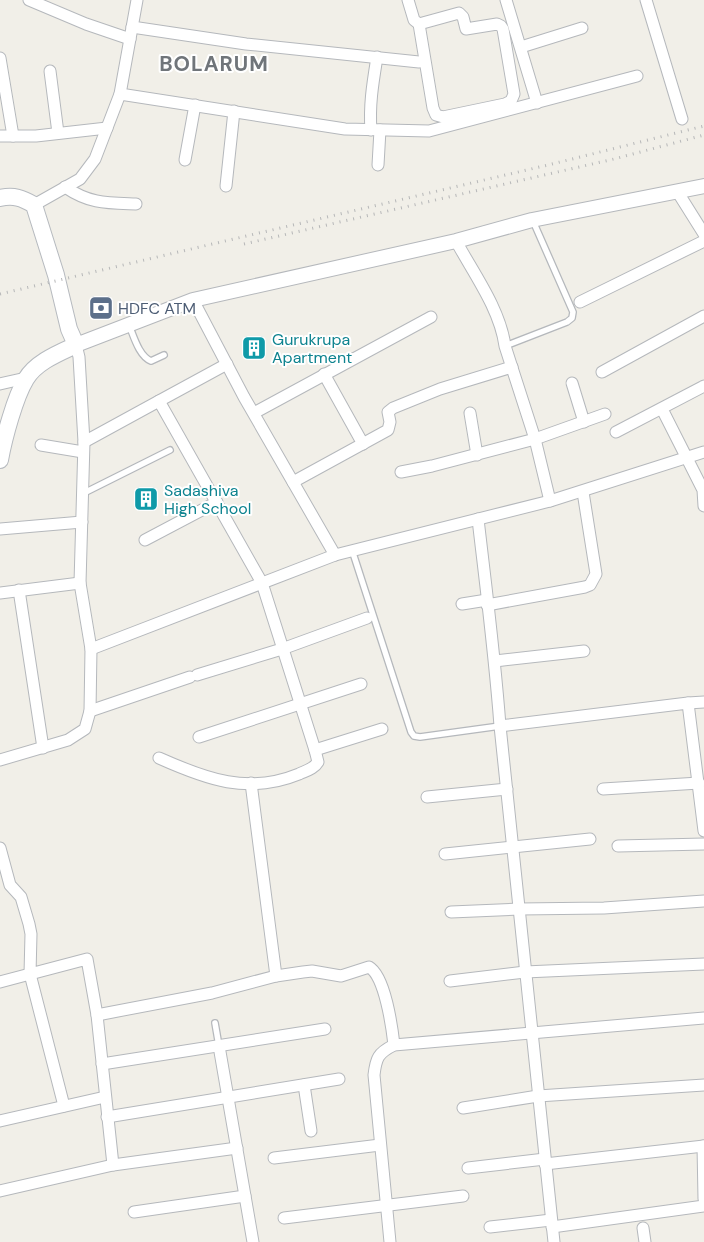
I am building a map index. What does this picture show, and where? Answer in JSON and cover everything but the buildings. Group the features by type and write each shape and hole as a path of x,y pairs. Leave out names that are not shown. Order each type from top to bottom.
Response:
{"main road":[{"path":"0,198 11,196 21,198 34,205 56,275 69,329 76,345 55,354 26,378 4,440 0,460"}],"street":[{"path":"29,0 130,40"},
{"path":"34,205 80,179 95,159 120,94 137,0"},
{"path":"408,0 414,20 419,24 433,108 436,115 443,117 505,104 511,101 514,94 501,26 497,24 466,29 463,16 459,13 419,24"},
{"path":"506,0 537,102"},
{"path":"646,0 682,119"},
{"path":"132,27 246,44 419,62"},
{"path":"521,47 582,28"},
{"path":"0,58 13,136"},
{"path":"377,58 370,112 375,130 378,165"},
{"path":"50,71 58,133"},
{"path":"120,94 345,128 429,131 637,76"},
{"path":"185,160 195,105"},
{"path":"226,186 234,111"},
{"path":"0,136 36,136 107,128"},
{"path":"0,760 68,740 85,729 90,711 90,649 80,583 84,447 79,357 76,345 193,300 456,241 532,220 704,186"},
{"path":"65,187 78,196 101,203 136,204"},
{"path":"677,191 704,234"},
{"path":"456,241 498,318 504,333 512,367 535,439 550,501"},
{"path":"580,302 704,242"},
{"path":"193,300 254,413 335,555"},
{"path":"602,372 704,316"},
{"path":"254,413 430,317"},
{"path":"41,445 84,447 160,401 227,364"},
{"path":"293,482 388,430 390,422 388,412 393,408 440,389 512,367"},
{"path":"324,374 363,444"},
{"path":"0,384 26,378"},
{"path":"572,383 584,422"},
{"path":"616,432 704,386"},
{"path":"158,758 193,773 224,783 251,783 290,778 313,768 318,762 262,583 160,401"},
{"path":"662,409 703,490 704,506"},
{"path":"470,413 477,455"},
{"path":"401,472 477,455 535,439 605,414"},
{"path":"90,649 335,555 583,492 704,452"},
{"path":"462,604 487,603 585,588 590,585 596,574 583,492"},
{"path":"145,540 217,502"},
{"path":"478,519 487,603 496,661 500,726 554,1242"},
{"path":"0,529 82,522"},
{"path":"0,592 80,583"},
{"path":"19,590 43,748"},
{"path":"90,711 193,676 282,649 367,618"},
{"path":"496,661 584,651"},
{"path":"199,737 360,684"},
{"path":"500,726 704,702"},
{"path":"688,703 704,831"},
{"path":"315,750 382,728"},
{"path":"603,789 699,782"},
{"path":"251,783 276,976"},
{"path":"427,797 507,788"},
{"path":"445,854 590,839"},
{"path":"618,846 704,844"},
{"path":"0,848 5,886 20,897 29,924 31,934 30,974 64,1106"},
{"path":"451,912 604,908 704,901"},
{"path":"0,982 87,959 97,1015 113,1165"},
{"path":"450,981 525,972 704,964"},
{"path":"97,1015 212,993 276,976 312,971 341,976 369,967 373,970 380,983 391,1019 394,1045"},
{"path":"390,1242 374,1075 376,1059 384,1050 394,1045 704,1018"},
{"path":"102,1064 325,1029"},
{"path":"219,1046 253,1242"},
{"path":"108,1117 339,1079"},
{"path":"304,1085 311,1131"},
{"path":"463,1108 538,1096 704,1085"},
{"path":"0,1121 105,1097"},
{"path":"274,1158 380,1145"},
{"path":"468,1168 704,1146 704,1199"},
{"path":"0,1189 113,1165 236,1148"},
{"path":"134,1212 245,1196"},
{"path":"284,1218 463,1196"},
{"path":"490,1227 552,1224 704,1206"},
{"path":"643,1228 645,1242"}],"lane":[{"path":"506,346 567,322 572,318 572,312 532,220"},
{"path":"129,325 143,355 147,359 151,361 164,355"},
{"path":"82,494 170,450"},
{"path":"351,550 411,732 414,736 420,737 500,726"},
{"path":"215,1023 219,1046"}],"railway":[{"path":"0,294 548,165 704,126"},
{"path":"244,244 614,159 704,135"}],"place":[{"name":"HDFC ATM","path":"101,308"},
{"name":"Gurukrupa Apartment","path":"254,348"},
{"name":"Sadashiva High School","path":"146,499"}],"district":[{"name":"BOLARUM","path":"214,64"}]}
